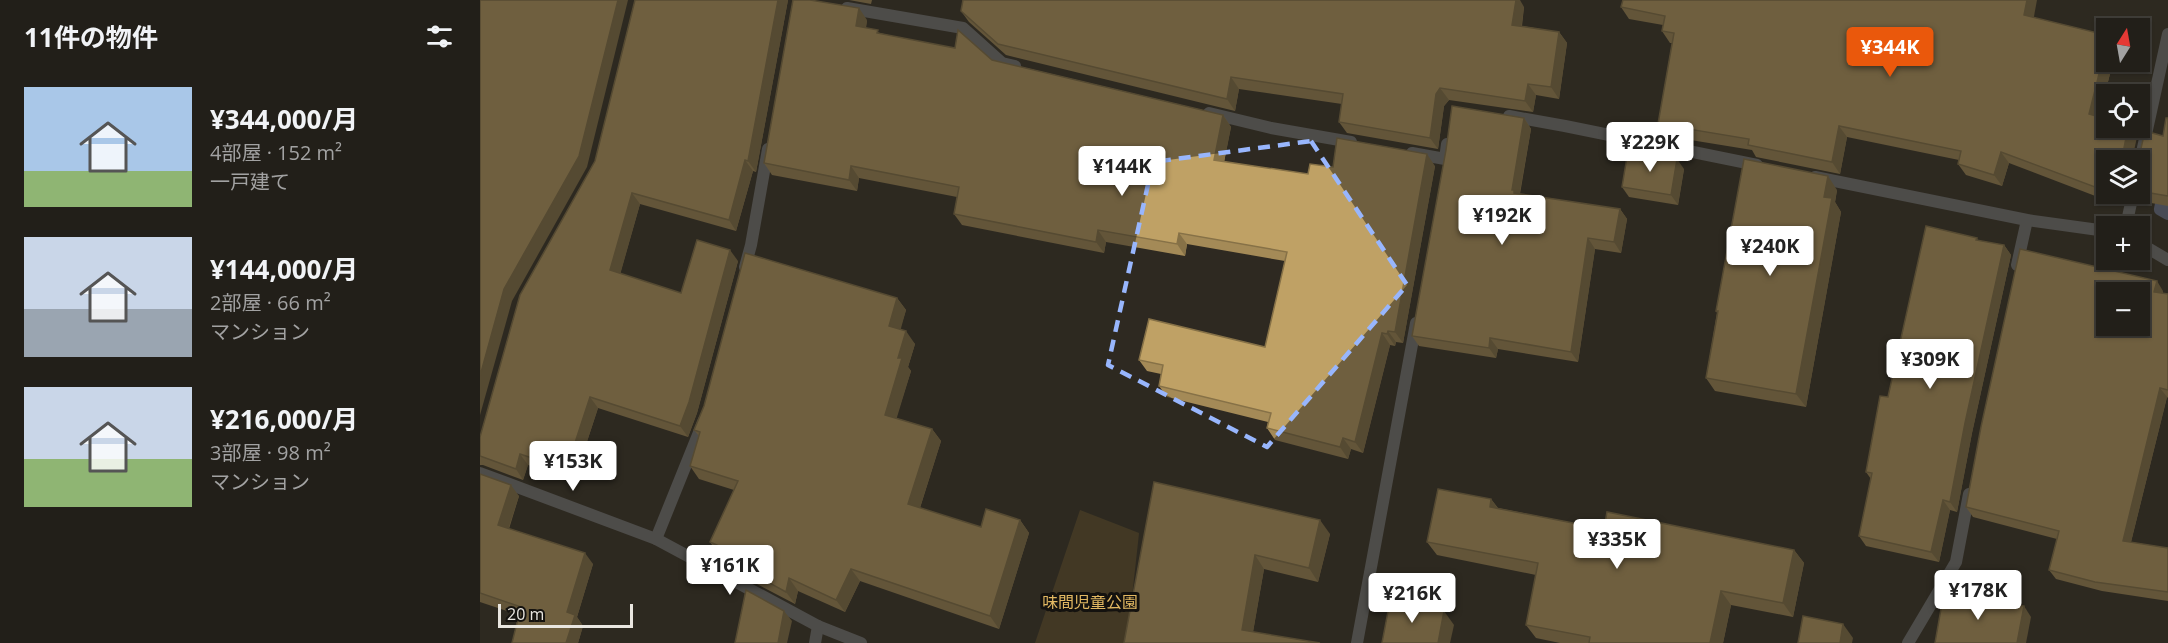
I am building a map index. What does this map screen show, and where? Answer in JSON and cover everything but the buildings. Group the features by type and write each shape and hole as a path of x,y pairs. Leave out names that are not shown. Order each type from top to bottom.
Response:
{"street":[{"path":"835,6 963,28 1002,63 1024,69"},
{"path":"2143,150 2168,34"},
{"path":"1192,109 1271,128 1364,144"},
{"path":"1497,114 1773,168"},
{"path":"1399,151 1444,165 1449,130"},
{"path":"742,279 751,245 770,140"},
{"path":"1807,175 2027,220 2096,230"},
{"path":"2014,277 2027,220"},
{"path":"2150,249 2168,260"},
{"path":"1357,643 1417,313"},
{"path":"656,539 708,405"},
{"path":"480,473 656,539 818,626 861,643"},
{"path":"1908,643 1956,562 1971,481"},
{"path":"814,643 818,626"}],"highlighted area":[{"path":"1311,141 1407,285 1267,447 1108,365 1153,162"}],"green space":[{"name":"味間児童公園","path":"1080,510 1139,533 1127,643 1035,643"}],"waterway":[{"path":"2168,176 2161,209 2168,213"}]}
